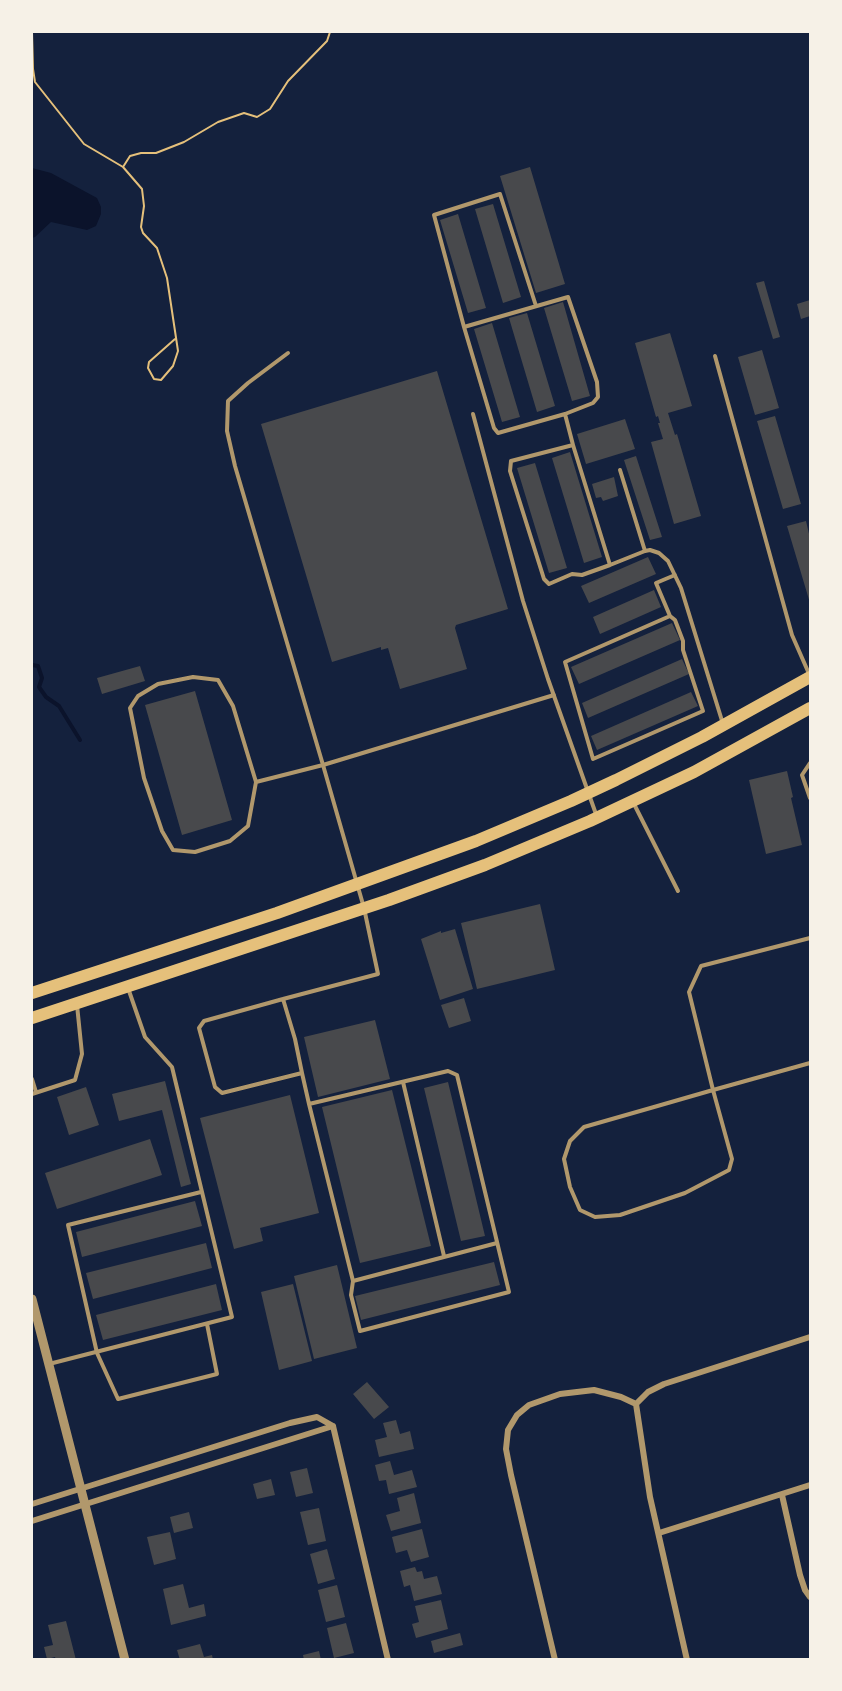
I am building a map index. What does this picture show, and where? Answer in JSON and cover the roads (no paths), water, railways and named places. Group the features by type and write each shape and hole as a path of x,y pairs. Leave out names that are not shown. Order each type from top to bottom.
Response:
{"highway":[{"path":"32,993 277,913 476,841 588,793 723,725 810,676"},
{"path":"32,1018 364,908 485,865 694,772 810,708"}],"street":[{"path":"32,1299 125,1659"},
{"path":"636,1404 648,1392 664,1384 810,1337"},
{"path":"555,1659 506,1449 508,1430 513,1419 529,1405 560,1394 594,1390 636,1404"},
{"path":"636,1404 650,1497 687,1659"},
{"path":"32,1504 306,1419 316,1418 333,1426"},
{"path":"32,1521 333,1426"},
{"path":"333,1426 388,1659"},
{"path":"659,1533 810,1485"},
{"path":"782,1495 800,1575 810,1597"}],"lane":[{"path":"464,327 568,297 597,382 598,398 593,404 565,414 498,433 494,428 464,327 434,215 500,194 536,306"},
{"path":"288,352 228,401 227,431 235,466 364,908 378,974 204,1021 199,1028 215,1087 222,1092 302,1073"},
{"path":"715,356 792,635 810,676"},
{"path":"473,414 523,601 597,817"},
{"path":"565,414 610,565"},
{"path":"573,445 511,461 510,471 544,579 549,584 572,574 582,575 645,551 651,550 659,553 668,561 681,588 723,725"},
{"path":"620,470 645,551"},
{"path":"670,616 565,662 593,759 703,711 683,650 683,640 656,584 675,575"},
{"path":"193,676 218,680 232,706 256,782 248,826 230,841 195,852 173,850 162,831 144,778 130,708 138,696 158,684 193,676"},
{"path":"256,782 323,765 554,695"},
{"path":"810,763 802,775 810,798"},
{"path":"632,801 678,891"},
{"path":"810,938 701,966 688,992 713,1090 732,1159 729,1170 685,1193 620,1215 595,1217 580,1210 570,1187 564,1159 570,1141 584,1127 713,1090 810,1063"},
{"path":"48,1364 232,1317 172,1067 145,1037 128,987"},
{"path":"283,999 295,1039 309,1104 353,1281 351,1295 360,1331 509,1292 457,1075 448,1071 309,1104"},
{"path":"32,1079 34,1093 75,1080 81,1054 77,1004"},
{"path":"403,1082 444,1256"},
{"path":"201,1192 68,1225 98,1353 118,1399 217,1374 207,1324"},
{"path":"353,1281 497,1243"}],"water":[{"path":"32,168 51,173 97,198 101,214 96,226 87,230 51,222 32,238"}],"waterway":[{"path":"32,665 38,666 42,678 39,687 46,697 59,706 80,740"}]}
